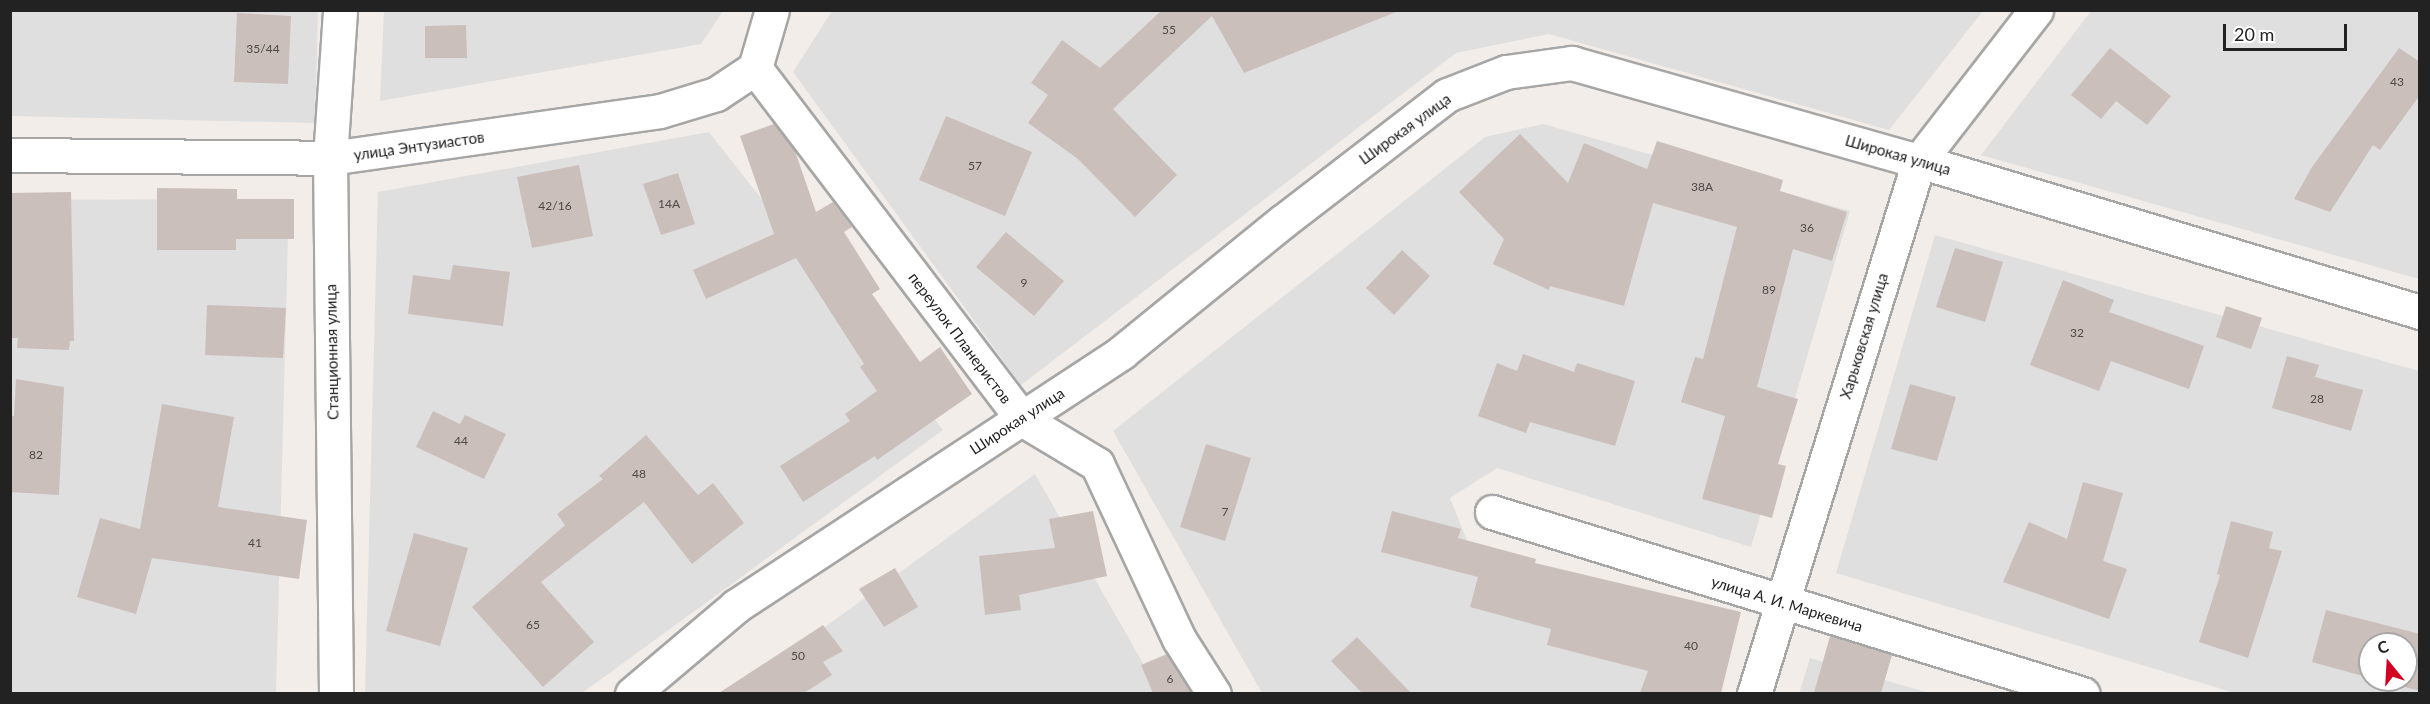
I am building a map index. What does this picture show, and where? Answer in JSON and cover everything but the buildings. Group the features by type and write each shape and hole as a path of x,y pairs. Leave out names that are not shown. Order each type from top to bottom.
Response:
{"street":[{"name":"Станционная улица","path":"336,693 330,158 340,10"},
{"path":"755,68 772,10"},
{"name":"Харьковская улица","path":"1754,693 1919,161 2036,10"},
{"name":"Широкая улица","path":"632,693 736,606 1122,352 1282,222 1447,95 1506,72 1572,63 1919,161 2420,312"},
{"name":"улица Энтузиастов","path":"10,154 330,158 660,111 716,94 755,68"},
{"name":"переулок Планеристов","path":"755,68 1022,418 1097,464 1179,639 1214,693"},
{"name":"улица А. И. Маркевича","path":"1492,512 1781,603 2082,693"}],"shaded area":[{"path":"11,11 318,11 315,123 11,116"},
{"path":"384,11 723,11 701,44 380,101"},
{"path":"832,11 1983,11 1889,130 1549,34 1456,53 1021,385 793,72"},
{"path":"2091,11 2419,11 2419,279 1981,155"},
{"path":"1543,124 1850,211 1751,547 1497,468 1450,498 1471,551 1725,632 1706,693 1262,693 1113,431 1485,137"},
{"path":"709,132 943,430 582,693 365,694 378,192"},
{"path":"289,199 276,693 11,693 10,200"},
{"path":"1935,235 2419,371 2419,693 2235,693 1836,573"},
{"path":"1035,474 1160,693 733,694"},
{"path":"1810,658 1929,693 1799,694"}]}
